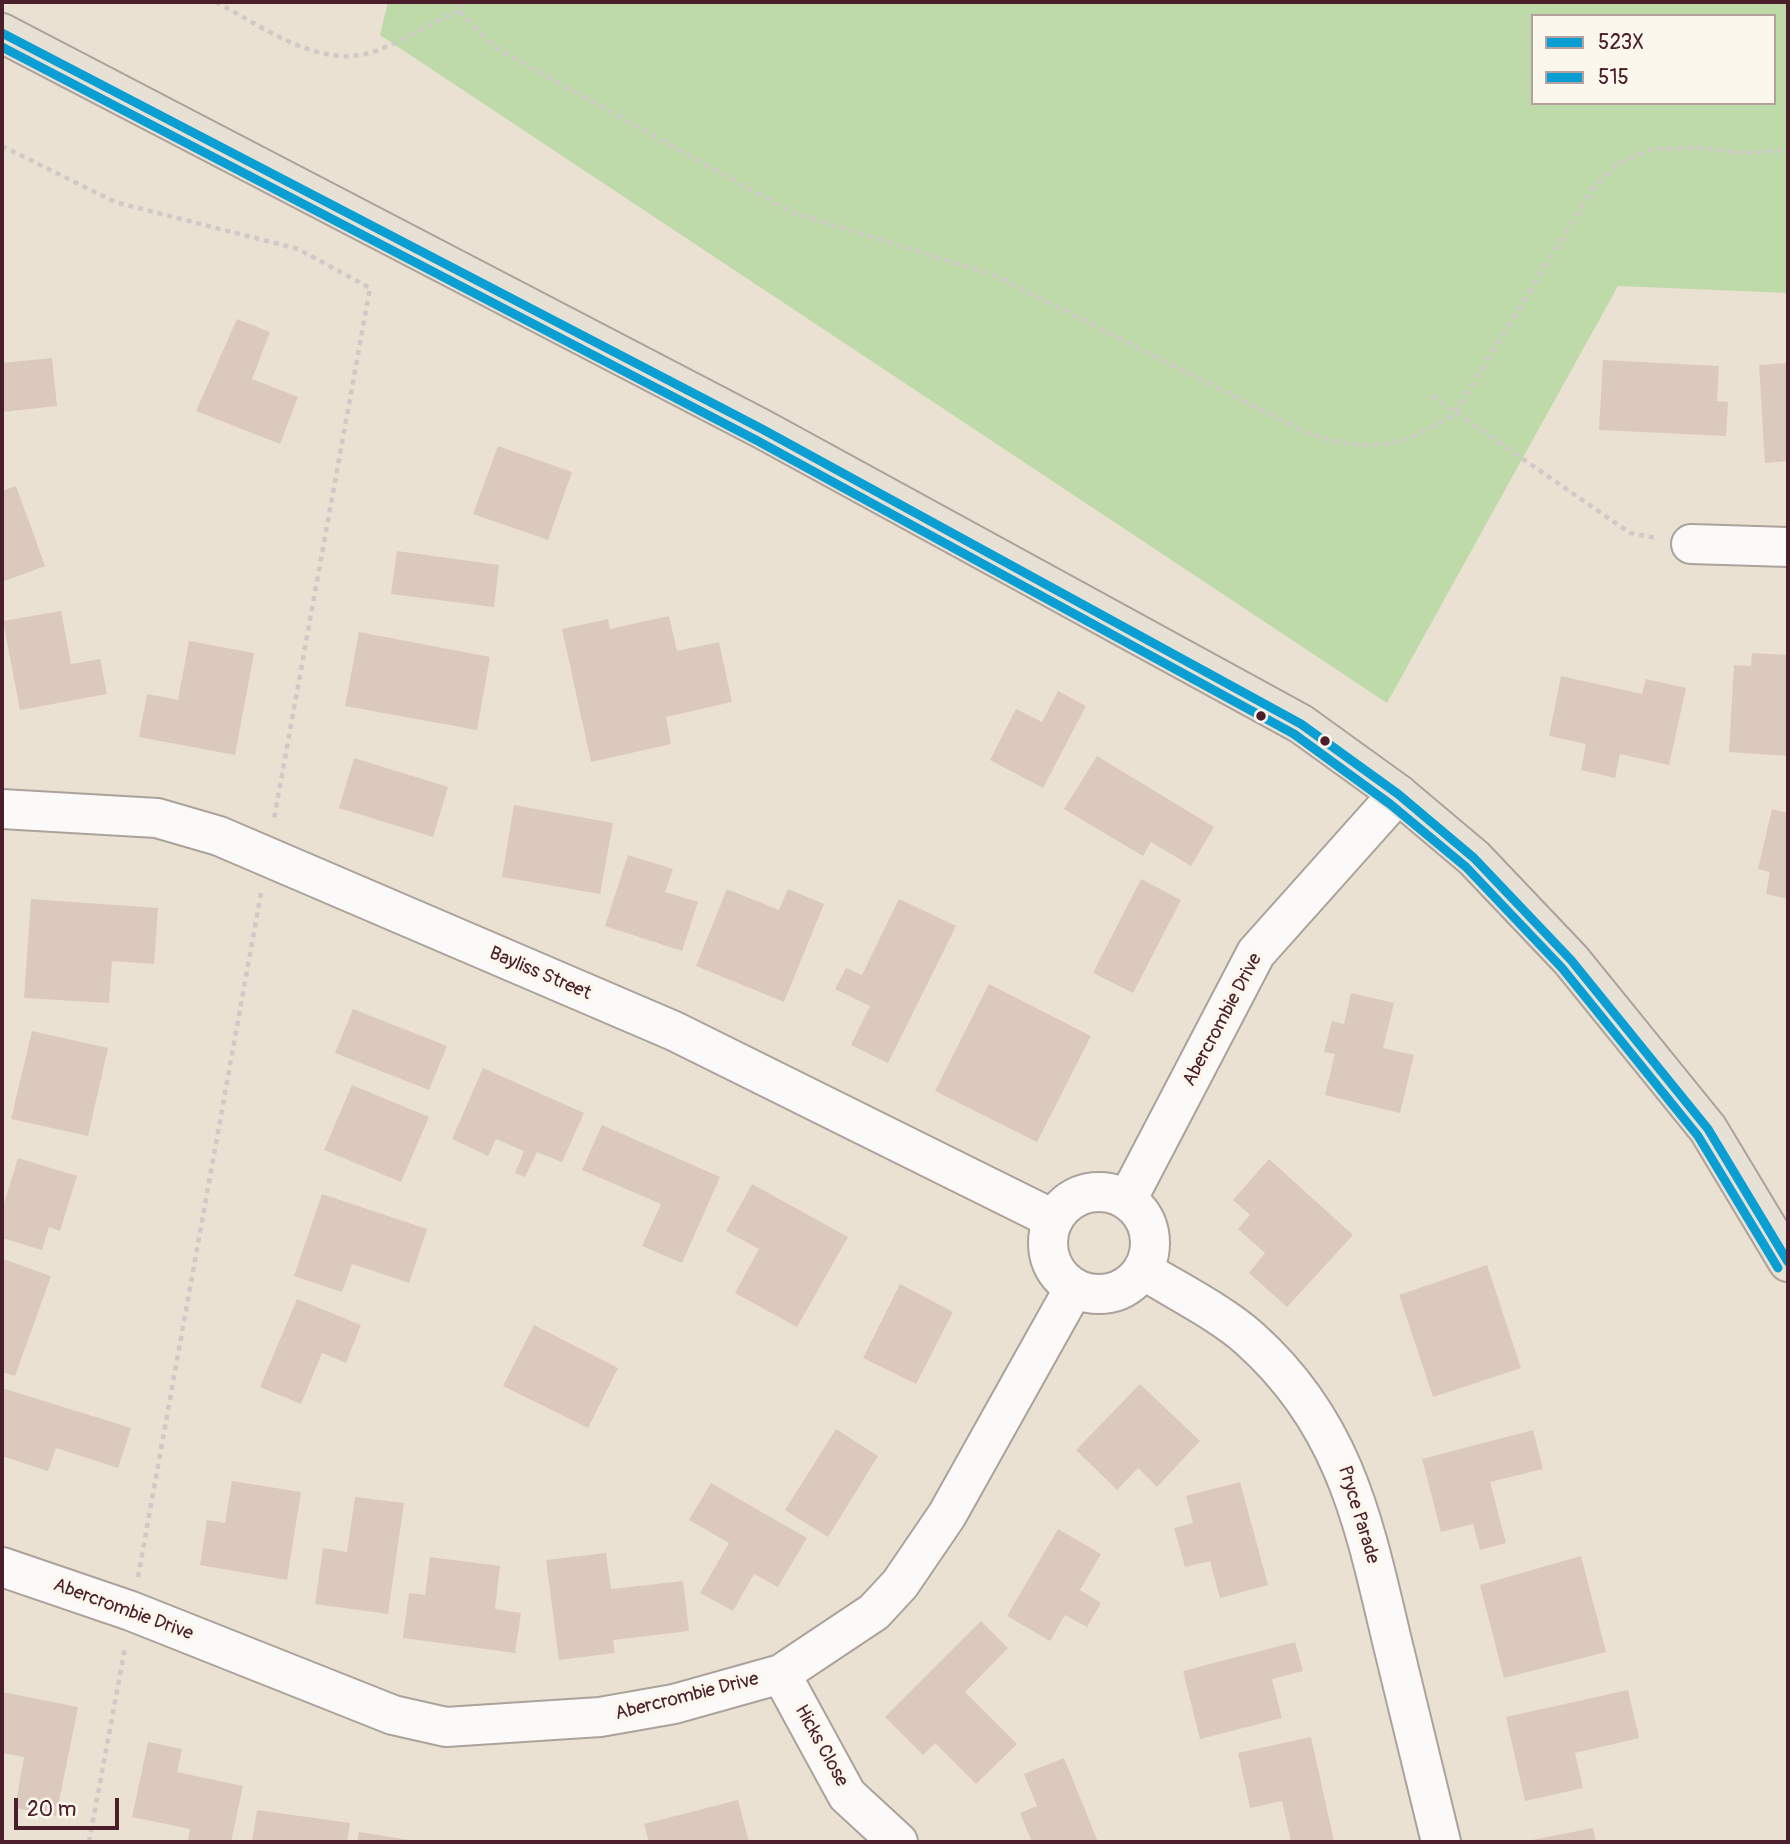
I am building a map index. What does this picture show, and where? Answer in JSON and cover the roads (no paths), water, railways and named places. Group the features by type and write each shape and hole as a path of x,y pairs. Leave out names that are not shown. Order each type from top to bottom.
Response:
{"main road":[{"path":"2,33 774,436 1301,724 1398,794 1474,858 1571,960 1708,1129 1788,1262"}],"street":[{"path":"1691,544 1788,547"},
{"name":"Abercrombie Drive","path":"1127,1200 1256,953 1398,794"},
{"name":"Bayliss Street","path":"2,808 157,818 219,836 674,1031 1053,1219"},
{"path":"1095,1192 1111,1193 1127,1200 1139,1211 1150,1240 1143,1270 1124,1288 1112,1293 1099,1295 1074,1288 1055,1270 1049,1258 1047,1244 1053,1219 1064,1205 1078,1196 1095,1192"},
{"name":"Pryce Parade","path":"1143,1270 1249,1337 1282,1371 1319,1419 1342,1462 1363,1521 1441,1842"},
{"name":"Abercrombie Drive","path":"2,1567 131,1611 393,1715 446,1727 600,1717 674,1704 781,1674 874,1612 900,1584 947,1515 1074,1288"},
{"name":"Hicks Close","path":"781,1674 847,1795 898,1842"}]}
